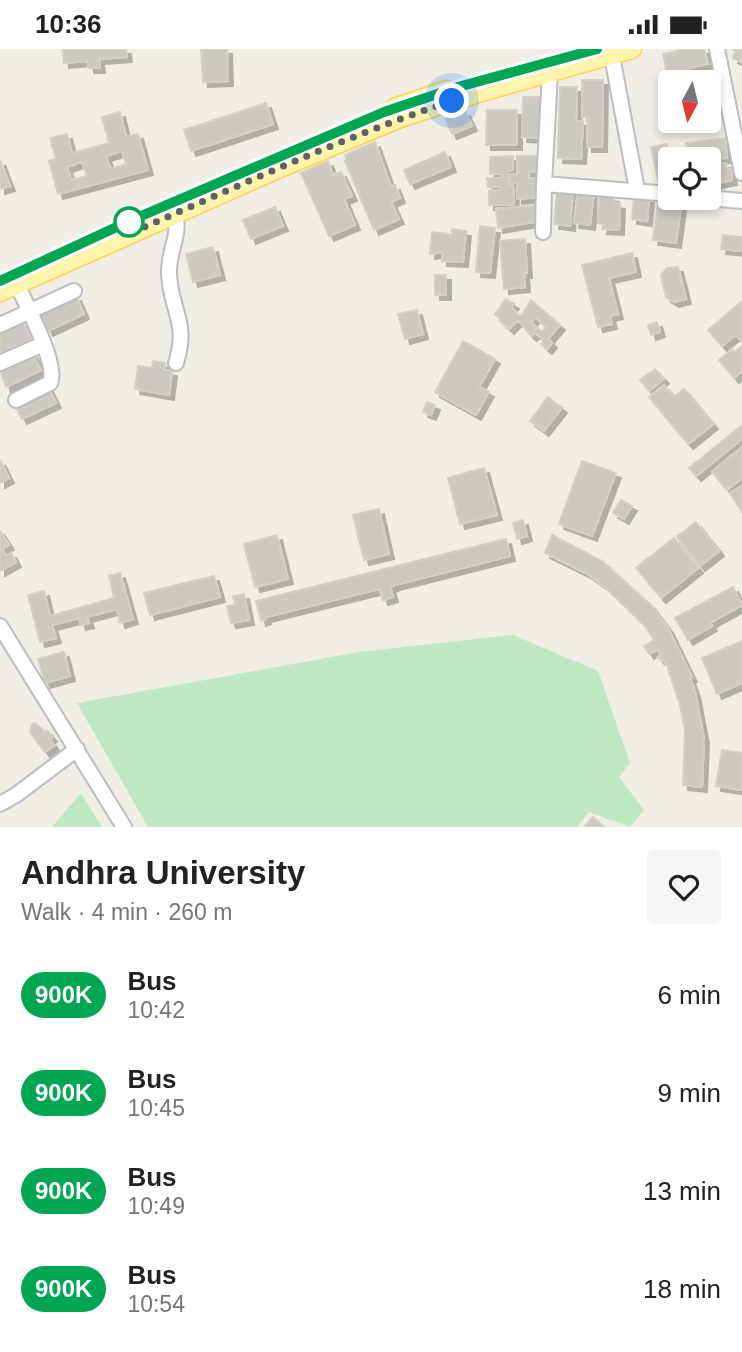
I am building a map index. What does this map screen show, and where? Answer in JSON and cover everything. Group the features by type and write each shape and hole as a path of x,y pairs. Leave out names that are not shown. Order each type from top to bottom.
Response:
{"main road":[{"path":"0,292 8,282 134,219 384,112 458,87 604,52 632,49"},
{"path":"8,282 400,118 550,73 604,52"}],"street":[{"path":"718,49 736,99 742,173"},
{"path":"604,52 636,190"},
{"path":"543,232 550,73"},
{"path":"544,184 658,193"},
{"path":"721,199 742,201"},
{"path":"175,214 177,228 169,275 181,330 181,348 176,363"},
{"path":"8,282 29,312 53,374 50,383 16,400"},
{"path":"0,325 74,291"},
{"path":"0,363 43,344"},
{"path":"0,626 124,827"},
{"path":"0,804 77,749"}],"green space":[{"path":"513,635 598,671 630,763 619,777 644,810 630,827 589,812 577,827 148,827 77,703 359,652"},
{"path":"81,793 102,827 52,827"}],"building":[{"path":"63,49 126,49 127,57 99,59 100,68 89,68 88,61 64,63"},
{"path":"201,49 227,49 228,81 203,82"},
{"path":"684,49 704,49 708,64 666,70 663,54"},
{"path":"732,49 742,49 741,62 733,58 736,51"},
{"path":"582,80 603,80 602,147 587,147 588,117 582,117"},
{"path":"560,87 577,87 576,121 583,121 581,159 558,158"},
{"path":"523,97 544,97 543,138 522,137"},
{"path":"266,103 273,124 191,151 184,130"},
{"path":"487,110 517,110 517,145 486,145"},
{"path":"465,111 472,126 452,134 445,119"},
{"path":"120,112 126,137 138,134 148,170 58,194 49,161 56,159 50,138 67,134 72,153 109,143 102,117","holes":["122,151 126,164 110,169 106,156","82,162 87,176 71,180 67,167"]},
{"path":"725,138 727,158 721,158 721,147 686,147 686,143"},
{"path":"375,142 391,187 395,185 400,198 391,202 399,219 374,230 345,161 345,155"},
{"path":"667,144 668,147 658,147 658,180 651,147"},
{"path":"445,152 451,167 410,184 404,170"},
{"path":"513,156 513,170 508,171 508,186 513,185 514,205 489,205 489,191 501,190 501,187 488,187 487,178 501,178 501,174 490,174 490,157"},
{"path":"517,156 539,156 539,172 529,172 529,178 538,178 539,197 517,199 517,183 510,183 510,174 517,174"},
{"path":"0,160 10,186 0,189"},
{"path":"328,161 333,175 341,172 352,196 344,199 355,225 329,236 301,173"},
{"path":"726,163 727,170 731,169 732,180 721,182 721,164"},
{"path":"578,189 594,191 590,225 574,223"},
{"path":"557,190 573,191 570,226 554,224"},
{"path":"599,196 614,197 614,203 620,204 619,230 602,229 603,224 598,223"},
{"path":"634,197 649,198 647,221 632,219"},
{"path":"658,203 658,210 680,210 676,243 653,240"},
{"path":"539,205 540,221 498,228 496,209"},
{"path":"275,207 283,226 251,239 243,220"},
{"path":"480,226 495,228 490,273 476,272"},
{"path":"452,229 466,231 463,262 442,261 442,252 430,254 432,232 449,234 451,239"},
{"path":"723,235 742,237 742,251 721,249"},
{"path":"525,239 525,287 504,289 500,241"},
{"path":"213,247 220,275 193,282 186,254"},
{"path":"632,253 636,272 609,278 618,314 610,316 612,324 598,327 582,265"},
{"path":"678,267 686,299 674,302 666,297 661,275 667,268"},
{"path":"435,275 446,275 446,295 435,295"},
{"path":"76,296 84,314 48,331 40,314"},
{"path":"506,299 514,304 511,308 521,316 531,300 560,325 548,339 552,343 547,349 541,344 544,340 535,333 532,336 529,334 520,322 517,321 509,329 495,314","holes":["535,317 546,326 542,331 531,323"]},
{"path":"742,301 742,341 735,335 722,346 708,330"},
{"path":"417,310 423,334 405,339 398,314"},
{"path":"22,321 31,339 0,354 0,332"},
{"path":"657,322 660,332 651,335 648,325"},
{"path":"463,341 495,359 479,387 489,392 476,415 435,392"},
{"path":"742,346 742,371 734,378 719,360 732,349 735,352"},
{"path":"32,353 41,370 6,387 0,369"},
{"path":"153,361 165,363 164,370 172,371 169,395 135,389 138,366 152,368"},
{"path":"655,369 664,379 649,391 640,380"},
{"path":"664,385 674,397 684,389 713,424 688,444 649,397"},
{"path":"48,387 56,403 22,419 14,404"},
{"path":"548,397 562,408 544,431 530,421"},
{"path":"427,402 435,405 431,415 423,412"},
{"path":"742,425 742,439 696,476 689,468"},
{"path":"742,447 742,478 727,490 712,472"},
{"path":"0,460 9,478 0,483"},
{"path":"582,461 616,473 592,536 559,524"},
{"path":"484,468 497,515 460,524 448,478"},
{"path":"742,486 742,512 730,493"},
{"path":"621,500 632,506 624,519 613,513"},
{"path":"379,509 389,554 364,560 353,515"},
{"path":"523,520 527,536 517,539 513,523"},
{"path":"696,522 719,551 700,566 677,537"},
{"path":"0,531 9,545 2,549 6,556 11,553 16,562 0,571"},
{"path":"277,535 288,579 255,587 244,544"},
{"path":"552,535 602,561 650,604 668,628 692,677 690,678 704,739 702,787 683,785 685,730 680,705 667,666 663,659 658,657 661,656 658,649 649,654 644,646 654,640 645,626 605,587 586,573 545,553"},
{"path":"674,538 698,568 661,598 636,568"},
{"path":"506,539 510,556 395,585 390,587 393,597 383,600 380,590 375,590 266,617 261,621 256,601"},
{"path":"120,573 133,619 120,623 117,609 87,617 89,623 81,625 79,618 52,625 56,638 40,642 28,595 44,591 50,616 114,598 109,576"},
{"path":"214,576 220,597 150,615 144,593"},
{"path":"733,587 742,605 710,623 712,626 688,640 675,618"},
{"path":"244,594 249,620 231,623 227,606 235,605 233,596"},
{"path":"742,641 742,683 717,694 702,658"},
{"path":"64,652 70,676 45,683 38,659"},
{"path":"35,723 45,732 47,730 52,737 49,739 54,745 45,752 30,732"},
{"path":"722,750 742,753 742,790 716,786"},
{"path":"593,817 604,827 584,827"}],"bus line":[{"name":"900K","path":"0,281 134,219 384,112 458,87 597,49"}],"route":[{"path":"129,222 124,236 400,118 452,101"}]}
